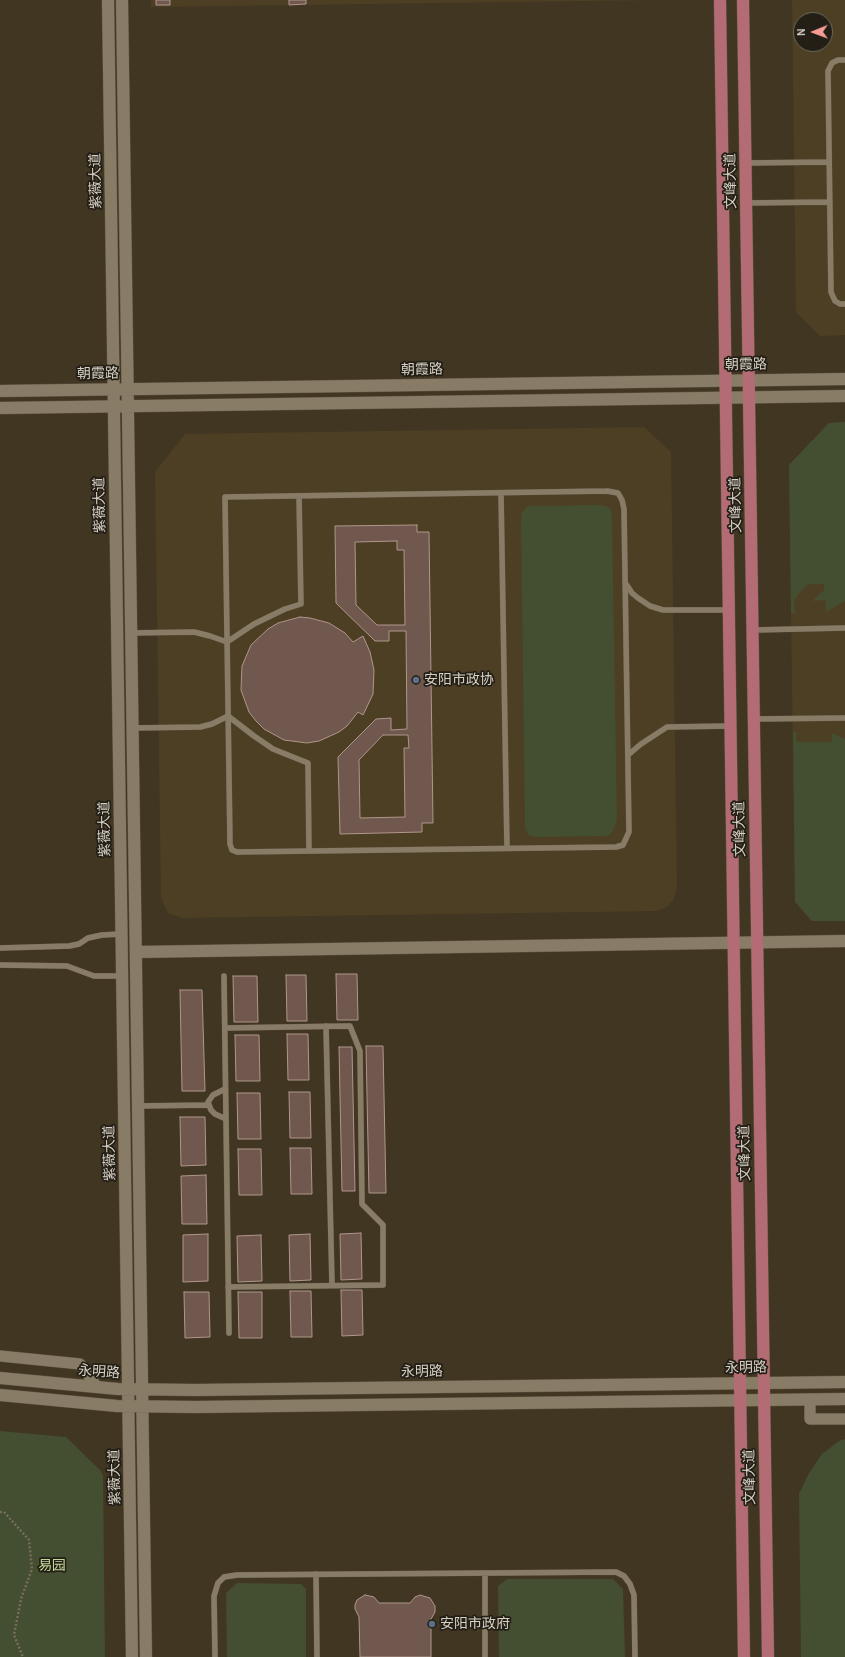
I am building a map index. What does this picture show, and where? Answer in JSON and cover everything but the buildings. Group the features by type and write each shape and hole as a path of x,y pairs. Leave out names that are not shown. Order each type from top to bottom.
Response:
{"main road":[{"name":"文峰大道","path":"720,0 732,943 744,1657"},
{"name":"文峰大道","path":"743,0 768,1657"}],"street":[{"name":"紫薇大道","path":"108,0 132,1657"},
{"name":"紫薇大道","path":"122,0 146,1657"},
{"name":"朝霞路","path":"0,391 845,379"},
{"path":"0,408 845,396"},
{"path":"136,952 845,941"},
{"path":"0,1356 80,1364 97,1387"},
{"name":"永明路","path":"0,1378 128,1389 195,1390 845,1382"},
{"path":"0,1395 128,1406 195,1407 845,1398"},
{"path":"810,1399 810,1419 845,1419"}],"lane":[{"path":"845,60 838,60 832,63 828,71 831,292 835,301 840,304 845,304"},
{"path":"746,163 829,162"},
{"path":"746,203 830,202"},
{"path":"607,491 618,494 622,500 624,509 626,583 630,832 623,845 616,847 237,852 232,850 230,844 225,497 501,492 607,491"},
{"path":"501,492 507,848"},
{"path":"227,642 254,624 285,609 301,604 299,496"},
{"path":"626,583 632,593 638,598 650,606 663,610 728,610"},
{"path":"752,630 845,628"},
{"path":"131,633 194,632 227,642"},
{"path":"228,716 273,749 308,763 309,851"},
{"path":"132,728 200,727 212,724 228,716"},
{"path":"754,719 845,718"},
{"path":"628,756 641,744 668,727 730,726"},
{"path":"0,948 70,946 79,944 88,938 102,935 121,934"},
{"path":"0,965 67,966 94,976 122,976"},
{"path":"224,976 229,1333"},
{"path":"326,1026 332,1285"},
{"path":"225,1028 350,1026 360,1051 362,1204 383,1224 383,1284 228,1286"},
{"path":"208,1105 210,1098 225,1089"},
{"path":"138,1106 208,1105"},
{"path":"208,1105 215,1114 226,1119"},
{"path":"215,1657 214,1596 218,1583 224,1577 238,1575 316,1574 616,1572 624,1576 630,1584 634,1595 635,1657"},
{"path":"485,1573 486,1657"},
{"path":"316,1574 317,1657"}],"path":[{"path":"0,1512 4,1512 29,1540 32,1569 21,1600 14,1635 23,1657"}],"shaded area":[{"path":"151,0 661,0 151,7"},
{"path":"792,0 845,0 845,335 820,336 796,312"},
{"path":"845,422 845,921 812,921 795,902 789,465 829,423"},
{"name":"安阳市政协","path":"644,427 671,452 677,888 673,900 667,907 657,911 182,918 168,913 161,898 155,472 185,434"}],"green space":[{"path":"845,422 845,601 826,612 826,600 812,601 824,590 824,584 809,584 794,600 795,613 791,613 789,465 829,423"},
{"path":"600,505 608,507 611,510 612,518 617,819 613,831 609,835 535,837 528,835 525,827 522,512 528,506"},
{"path":"793,732 796,732 797,742 832,742 832,733 845,739 845,921 812,921 795,902"},
{"name":"易园","path":"0,1431 66,1437 101,1471 103,1476 105,1657 0,1657"},
{"path":"845,1439 845,1657 801,1657 799,1494 809,1473 822,1454 839,1441"},
{"path":"507,1579 613,1579 623,1589 625,1657 499,1657 498,1586"},
{"path":"237,1583 301,1584 306,1589 306,1657 227,1657 226,1593"}],"place":[{"name":"安阳市政协","path":"416,680"},
{"name":"安阳市政府","path":"432,1624"}]}
